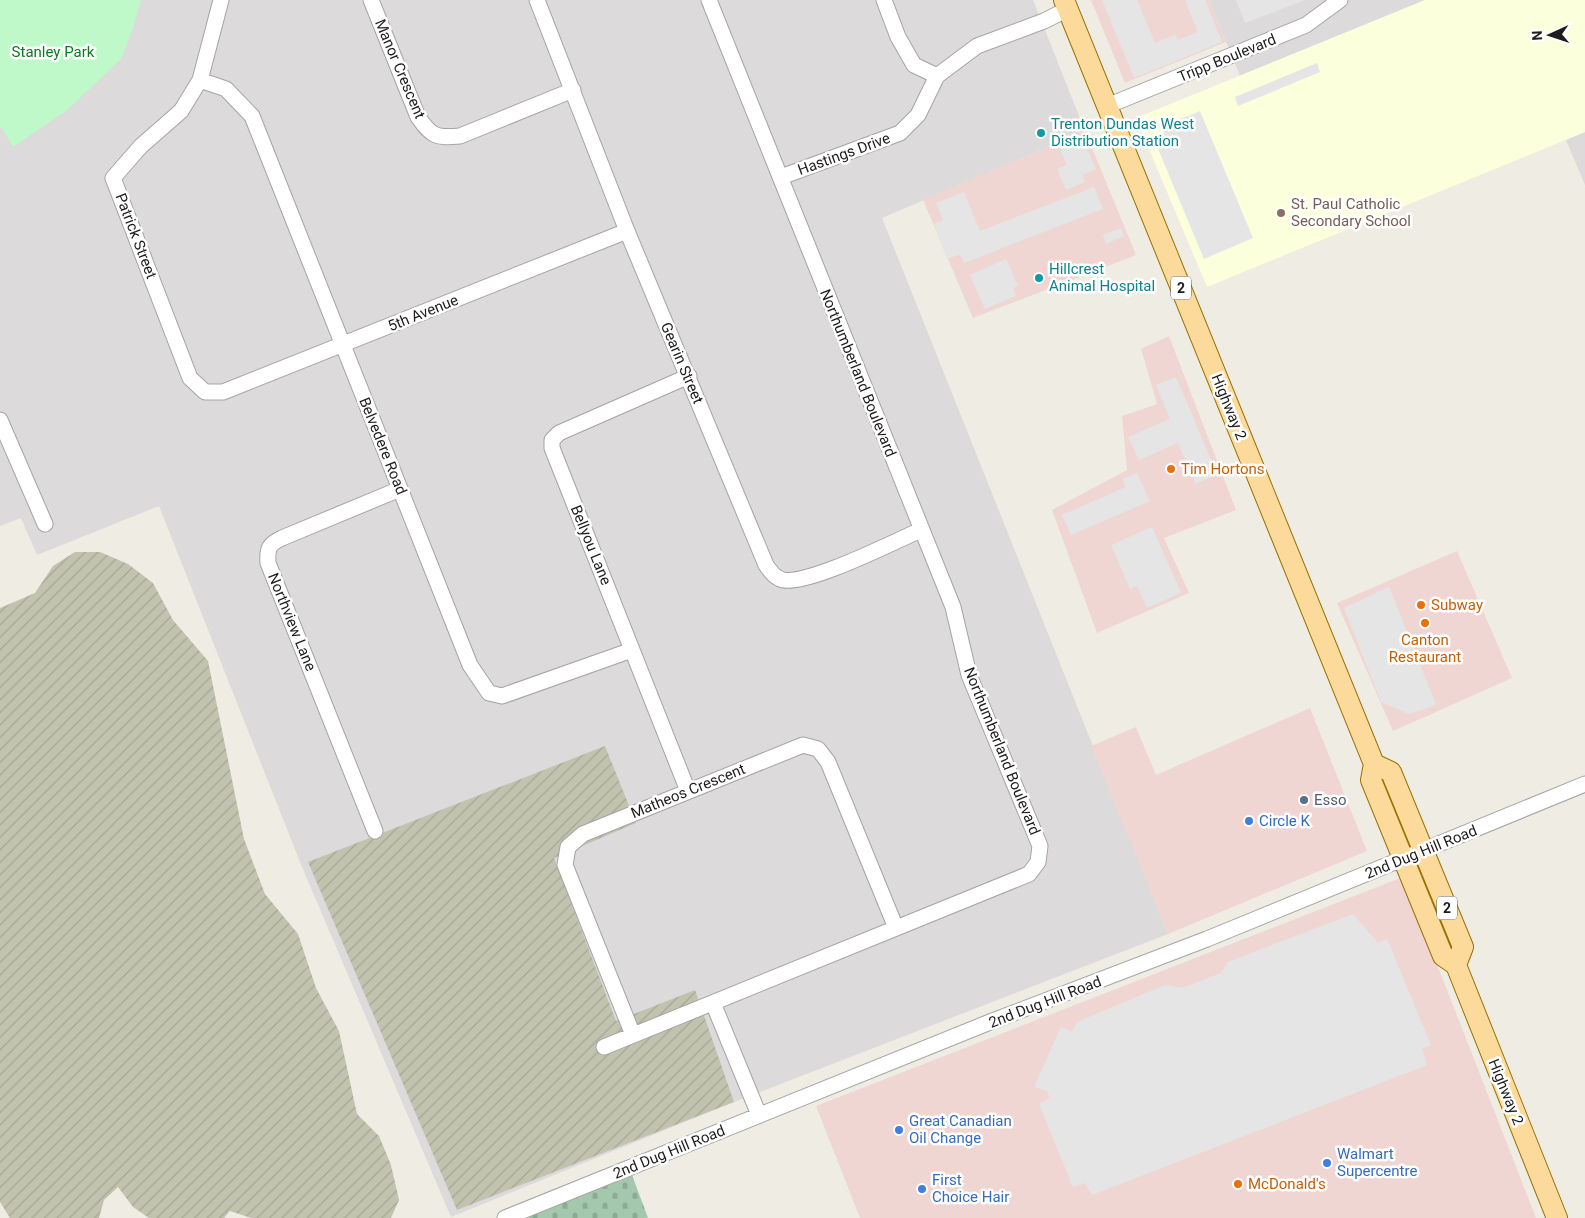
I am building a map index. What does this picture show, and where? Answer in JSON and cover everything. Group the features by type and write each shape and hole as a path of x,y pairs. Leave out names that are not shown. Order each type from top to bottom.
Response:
{"main road":[{"name":"2","path":"1066,5 1107,106"},
{"name":"Highway 2","path":"1107,106 1374,764 1371,780 1443,956 1456,965 1557,1218"},
{"name":"2","path":"1374,764 1391,772 1424,852 1463,948 1456,965"}],"street":[{"name":"Patrick Street","path":"219,392 205,392 190,378 113,178 141,146 181,111 200,80 221,0"},
{"name":"Manor Crescent","path":"371,0 418,117 428,132 441,138 460,136 573,90"},
{"name":"Gearin Street","path":"537,0 627,231 689,376 766,565 773,575 783,580 810,577 921,530"},
{"name":"Northumberland Boulevard","path":"708,0 953,607 969,674 1040,846 1038,862 1028,874 713,1002"},
{"path":"884,0 898,37 914,65 937,76"},
{"name":"Tripp Boulevard","path":"1107,106 1306,25 1340,0"},
{"name":"Hastings Drive","path":"781,177 900,133 918,115 937,76 977,46 1044,21 1066,5"},
{"name":"Belvedere Road","path":"200,80 226,89 252,116 470,665 489,693 502,696 632,650"},
{"name":"5th Avenue","path":"219,392 342,346 627,231"},
{"name":"Bellyou Lane","path":"688,791 552,448 552,440 559,433 578,424 689,376"},
{"path":"0,420 45,524"},
{"name":"Northview Lane","path":"375,831 268,563 267,551 271,543 400,489"},
{"name":"Matheos Crescent","path":"633,1035 565,865 568,847 583,834 688,791 802,745 818,749 828,762 896,928"},
{"name":"2nd Dug Hill Road","path":"505,1218 1424,852 1585,784"},
{"path":"604,1047 713,1002 760,1115"}],"shaded area":[{"path":"0,0 1033,0 1085,131 882,218 1168,934 734,1102 451,1217 302,867 159,506 37,555 21,518 0,526"},
{"path":"1091,0 1209,0 1226,42 1125,83"},
{"path":"1102,0 1137,0 1155,43 1175,35 1178,40 1198,32 1185,0 1205,0 1222,42 1134,78"},
{"path":"1209,0 1425,0 1240,76"},
{"path":"1236,0 1305,0 1245,23"},
{"name":"St. Paul Catholic Secondary School","path":"1425,0 1585,0 1585,132 1207,287 1136,118"},
{"path":"1317,63 1320,72 1238,106 1235,97"},
{"path":"1200,111 1253,238 1204,259 1156,144 1166,139 1161,127"},
{"path":"1085,131 1136,255 973,318 923,200"},
{"path":"1585,132 1585,185 1566,140"},
{"path":"1083,140 1096,169 1082,175 1085,182 1066,190 1057,169 1067,165 1060,150"},
{"path":"1094,187 1103,209 964,263 960,254 947,259 934,224 943,220 936,203 964,192 980,231"},
{"path":"1121,228 1124,236 1106,244 1103,235"},
{"path":"1006,259 1018,286 1013,288 1016,296 985,309 970,275"},
{"path":"1169,336 1236,510 1164,538 1189,593 1097,633 1052,510 1127,470 1122,416 1157,404 1141,349"},
{"path":"1176,377 1217,474 1196,484 1178,443 1139,460 1128,437 1170,419 1156,385"},
{"path":"1137,473 1150,501 1071,535 1062,515 1126,487 1123,479"},
{"path":"1152,527 1181,593 1147,608 1137,586 1130,589 1111,545"},
{"path":"1457,551 1512,678 1393,731 1337,603"},
{"path":"75,552 100,552 128,564 153,583 173,620 208,661 244,839 265,894 298,934 316,988 339,1031 357,1114 379,1136 391,1165 399,1200 391,1218 251,1218 230,1211 224,1218 149,1218 133,1207 118,1187 104,1200 99,1218 10,1218 0,1202 0,608 35,593 53,566"},
{"path":"1389,587 1436,705 1409,714 1381,702 1344,608"},
{"path":"1310,708 1367,851 1168,934 1091,746 1136,727 1156,775"},
{"path":"605,746 636,823 554,858 616,1021 695,990 734,1102 457,1210 308,862"},
{"path":"1403,877 1536,1218 860,1218 816,1106"},
{"path":"1353,914 1378,943 1387,939 1431,1045 1422,1049 1427,1065 1092,1195 1085,1183 1073,1187 1039,1104 1050,1098 1047,1091 1034,1087 1061,1027 1072,1032 1077,1022 1165,985 1182,988 1221,973 1228,962"}],"green space":[{"name":"Stanley Park","path":"0,0 141,0 121,59 67,110 13,147 2,128 0,129"},
{"path":"632,1175 648,1218 524,1218"}],"place":[{"name":"Trenton Dundas West Distribution Station","path":"1041,133"},
{"name":"St. Paul Catholic Secondary School","path":"1281,213"},
{"name":"Hillcrest Animal Hospital","path":"1039,278"},
{"name":"Tim Hortons","path":"1171,469"},
{"name":"Subway","path":"1421,605"},
{"name":"Canton Restaurant","path":"1425,623"},
{"name":"Esso","path":"1304,800"},
{"name":"Circle K","path":"1249,821"},
{"name":"Great Canadian Oil Change","path":"899,1130"},
{"name":"Walmart Supercentre","path":"1327,1163"},
{"name":"McDonald's","path":"1238,1184"},
{"name":"First Choice Hair","path":"922,1189"}]}
